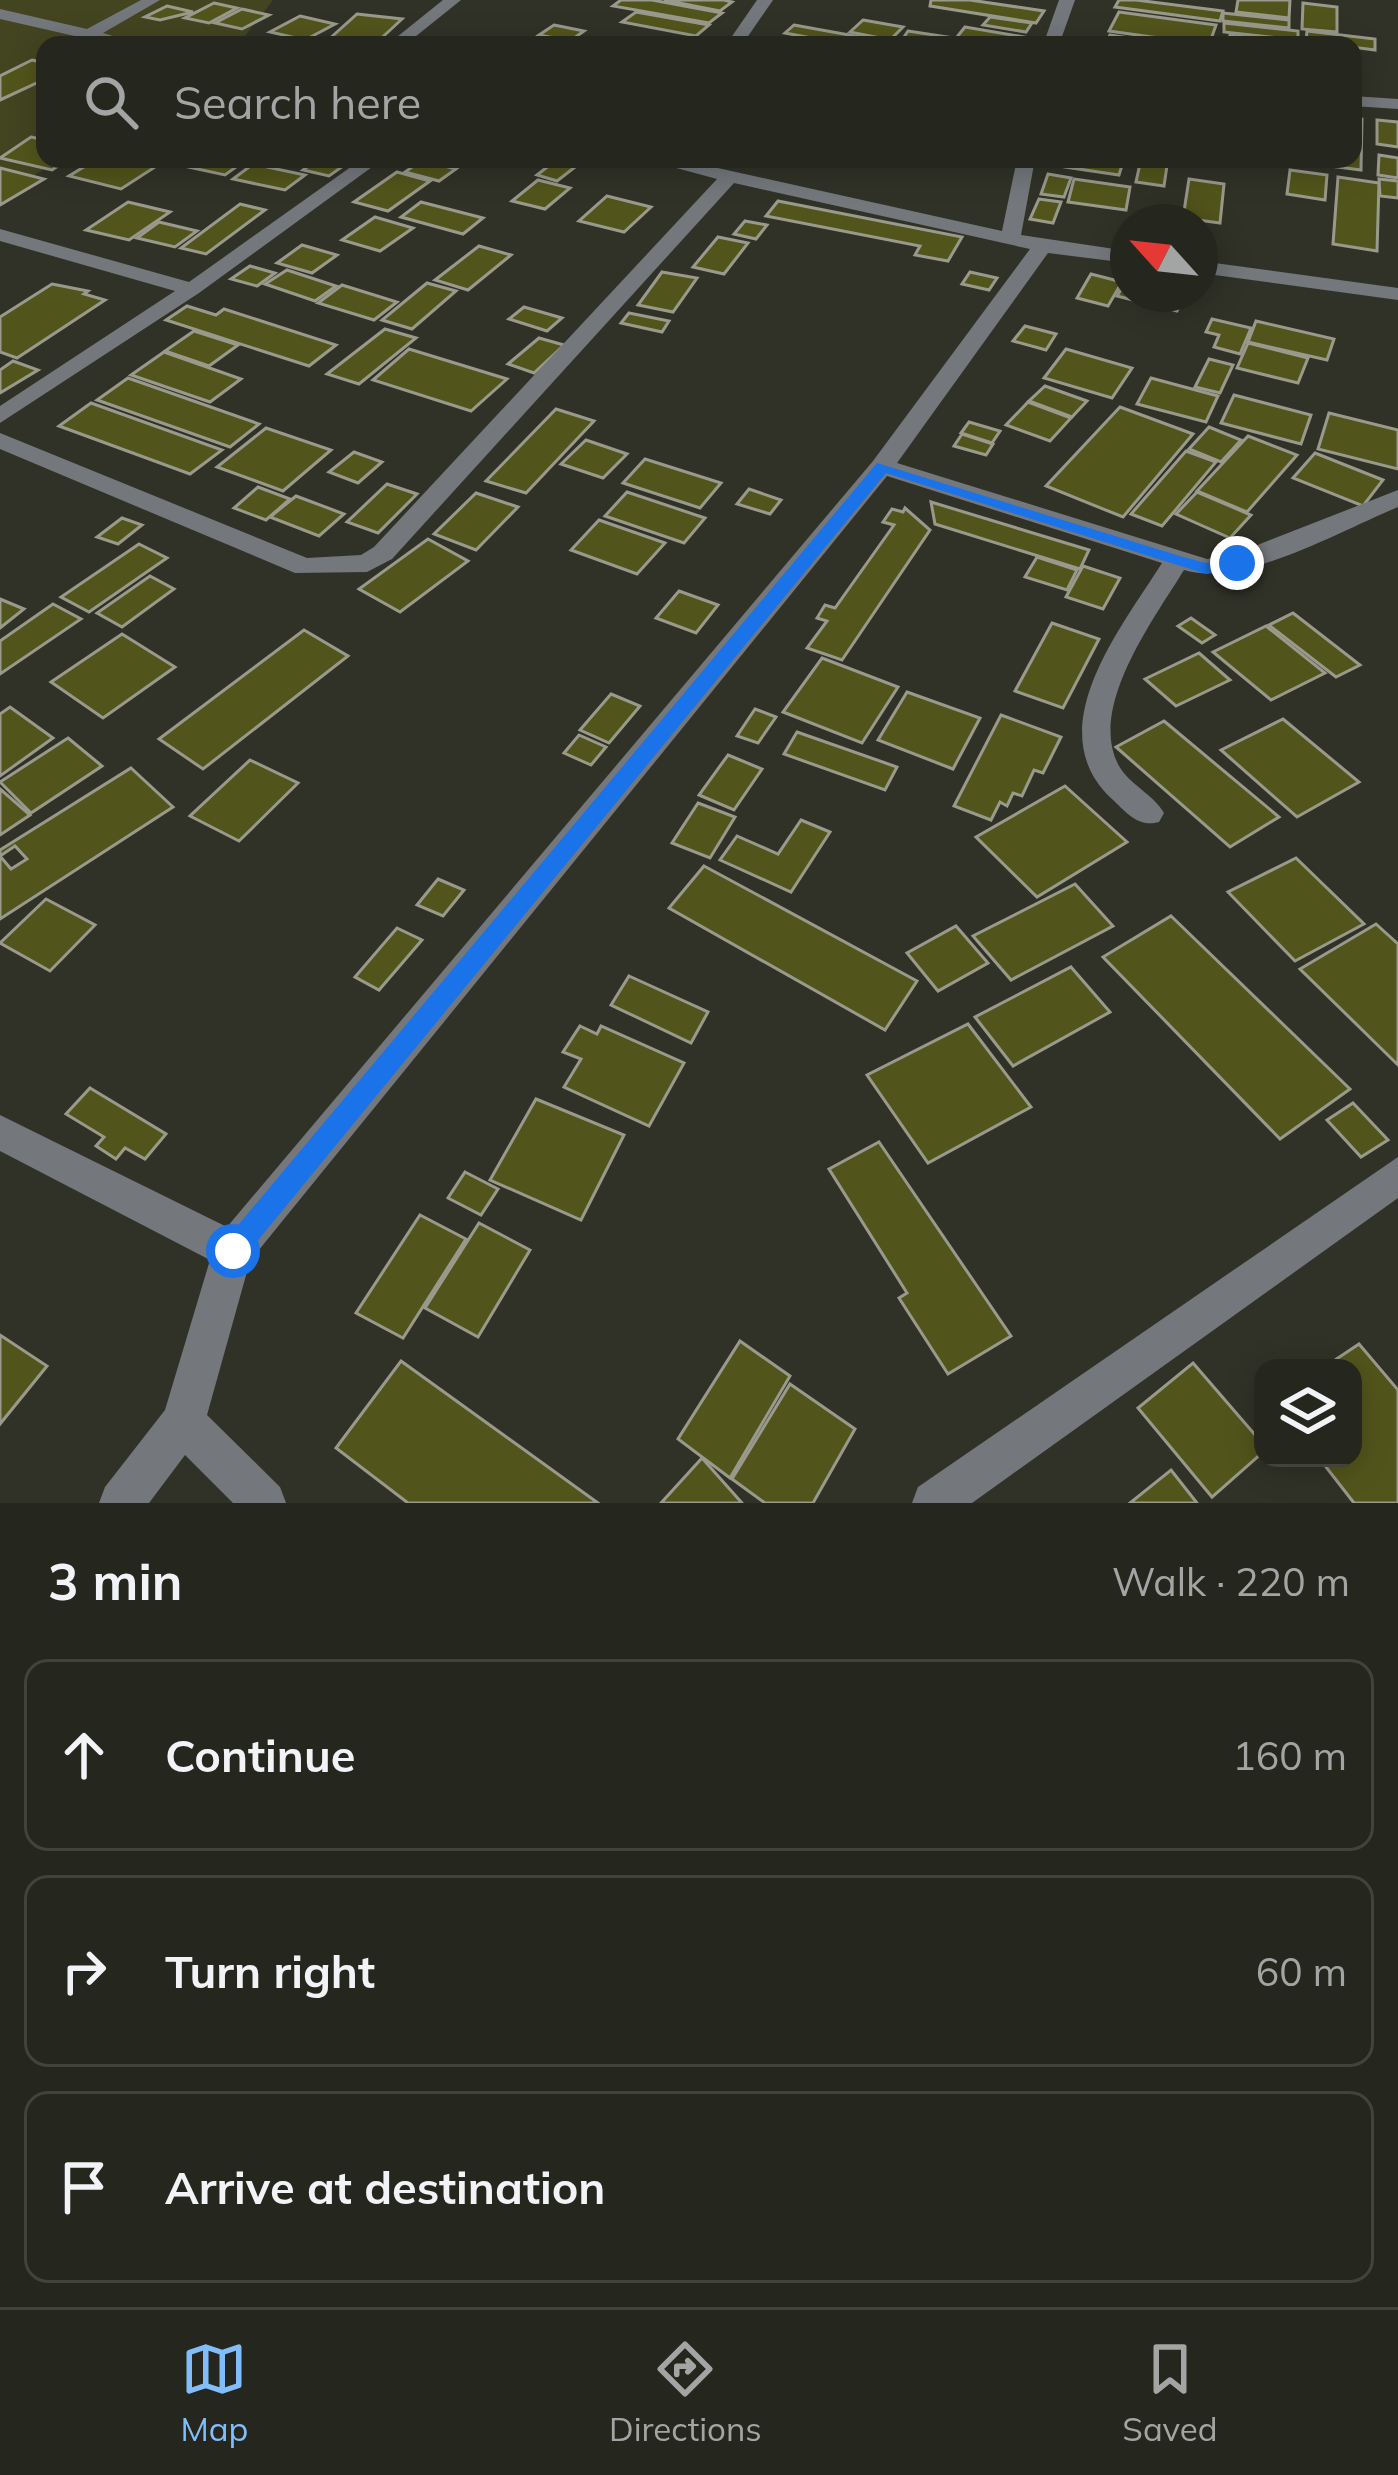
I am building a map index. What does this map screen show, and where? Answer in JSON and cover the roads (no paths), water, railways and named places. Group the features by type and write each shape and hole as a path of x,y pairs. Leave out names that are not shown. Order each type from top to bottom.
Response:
{"street":[{"path":"88,35 152,0"},
{"path":"407,36 453,0"},
{"path":"740,36 765,0"},
{"path":"1054,36 1066,0"},
{"path":"0,14 93,36"},
{"path":"1362,102 1398,104"},
{"path":"0,416 192,289 361,168"},
{"path":"692,168 1043,246 1110,255"},
{"path":"1010,238 1024,168"},
{"path":"0,440 304,567 367,563 383,553 729,177"},
{"path":"0,235 192,289"},
{"path":"121,1503 183,1422 233,1251 882,466 1043,246"},
{"path":"1218,269 1398,294"},
{"path":"882,466 1206,568 1237,563 1398,498"},
{"path":"1148,813 1106,773 1094,720 1106,682 1176,561"},
{"path":"0,1132 233,1251"},
{"path":"934,1503 1398,1174"},
{"path":"183,1422 264,1503"}]}
